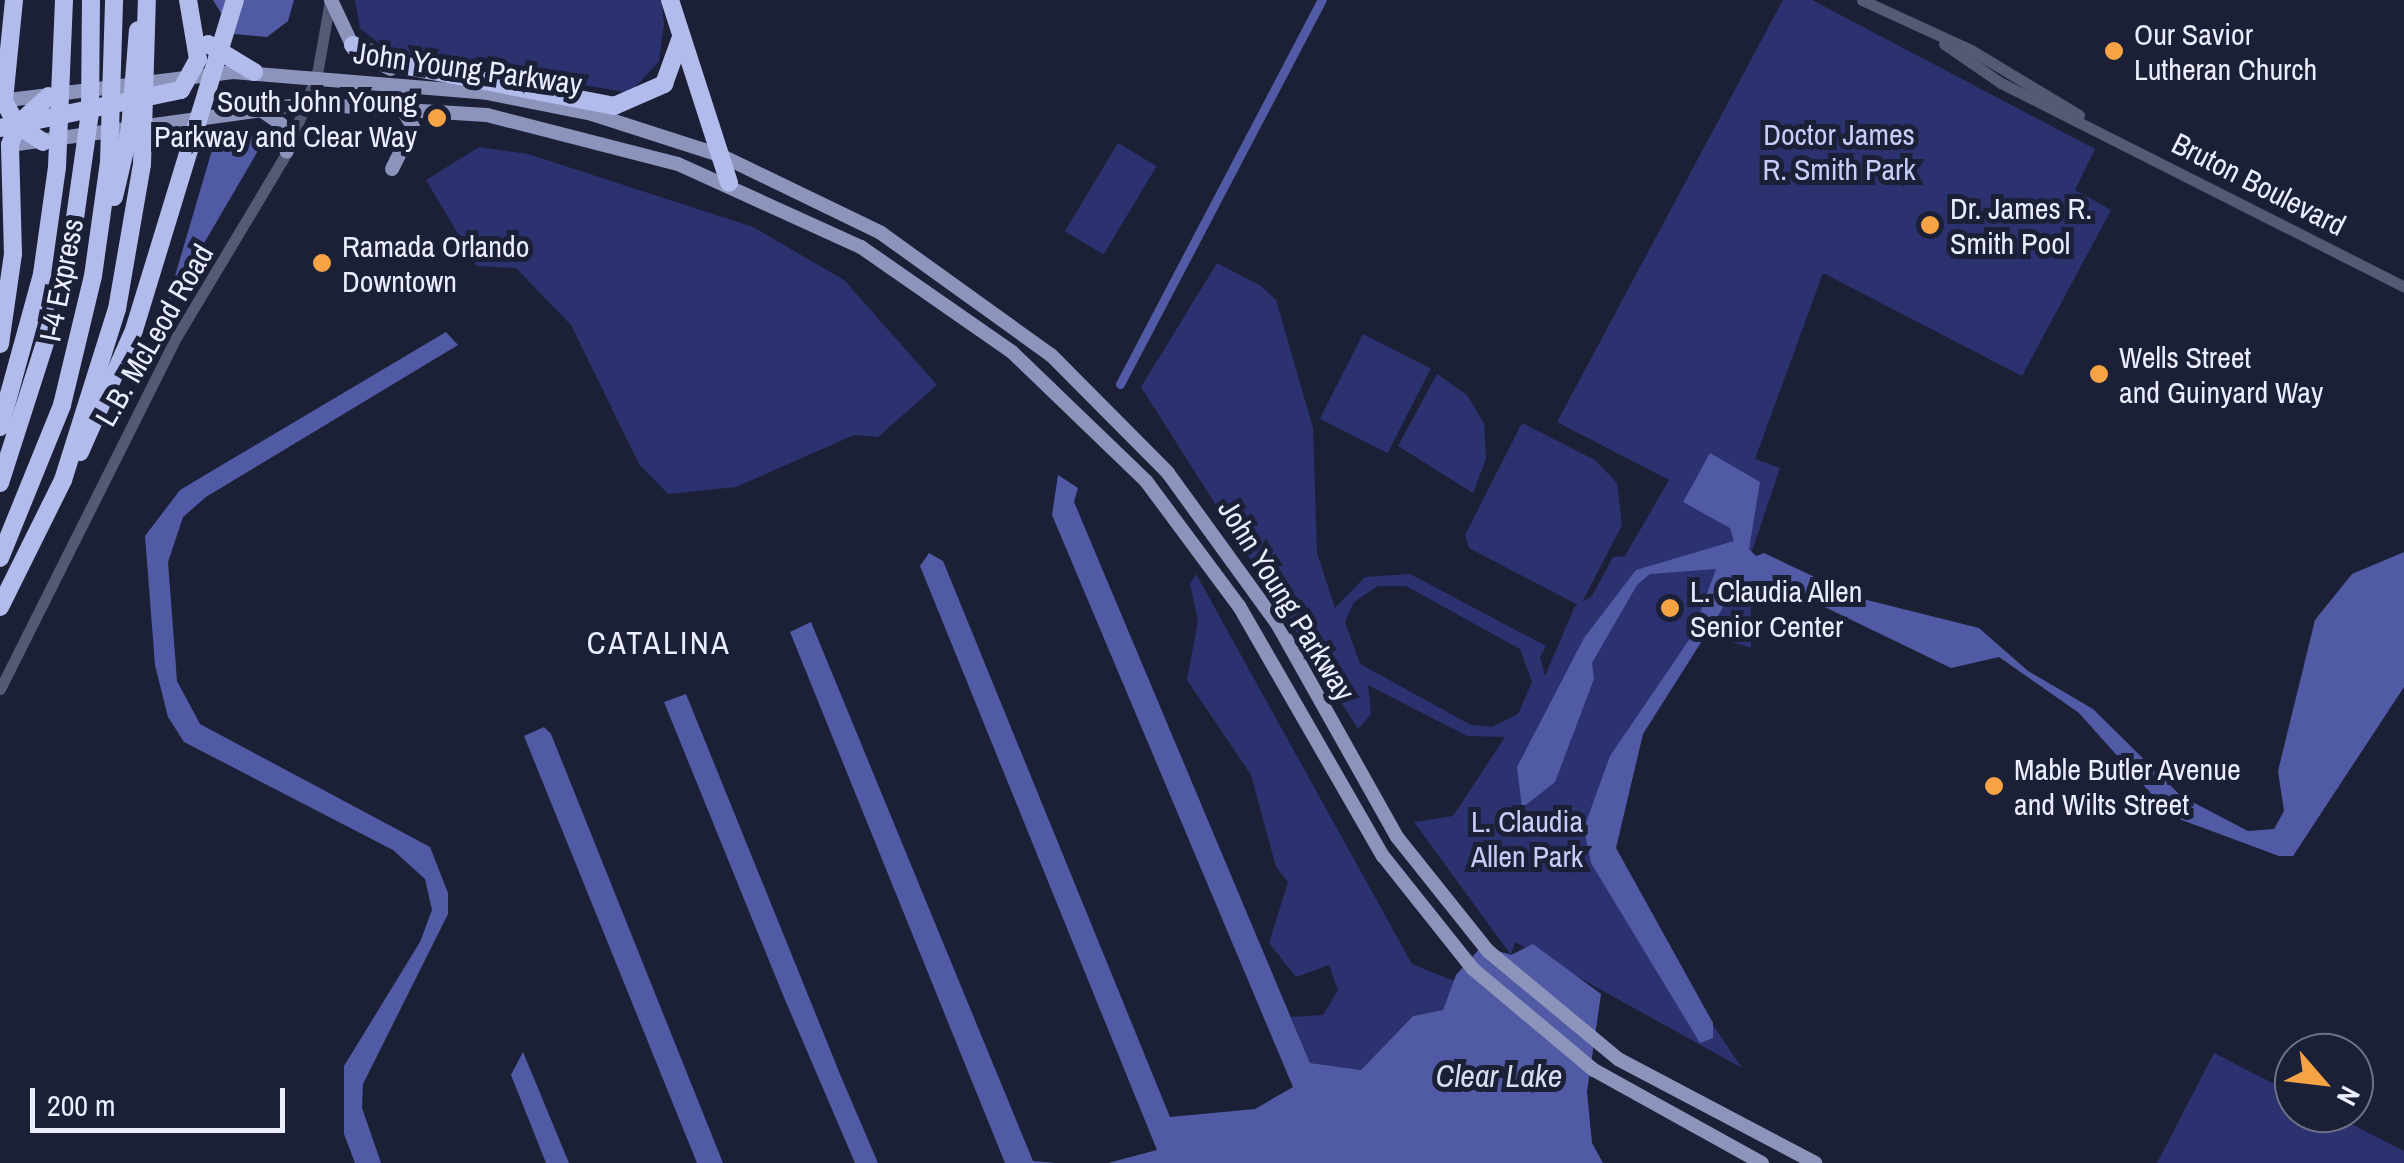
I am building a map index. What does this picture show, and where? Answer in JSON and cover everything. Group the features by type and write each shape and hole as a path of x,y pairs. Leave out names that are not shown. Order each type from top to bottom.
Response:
{"highway":[{"path":"0,344 13,254 6,176 10,145 2,101 14,0"},
{"path":"0,428 42,274 64,80 64,0"},
{"name":"I-4 Express","path":"0,484 53,331 85,163 92,57 91,0"},
{"name":"I-4 Express","path":"0,558 62,405 93,276 109,162 114,0"},
{"path":"62,480 117,308 149,59 144,0"},
{"path":"93,276 136,143 144,0"},
{"path":"8,126 157,101 195,73 188,0"},
{"path":"0,608 62,480 116,381 235,0"},
{"path":"670,0 729,183"},
{"path":"193,21 218,53 254,72"},
{"path":"353,45 391,62 614,106 660,88 676,66 681,37"},
{"path":"0,60 11,40"},
{"path":"8,126 49,96"},
{"path":"8,126 43,142"}],"main road":[{"path":"331,0 353,45 375,65 432,77 447,88"},
{"name":"John Young Parkway","path":"2,101 195,73 254,72 317,74 447,88 577,110 720,155 832,206 933,265 1051,355 1122,422 1244,572 1397,837 1468,931 1552,1011 1639,1072 1814,1163"},
{"name":"John Young Parkway","path":"10,145 308,104 400,105 536,124 729,183 924,286 1012,352 1109,442 1223,582 1364,827 1452,946 1542,1032 1626,1091 1762,1163"},
{"path":"392,169 413,127 400,105"},
{"path":"258,108 282,125 288,152"}],"street":[{"name":"L.B. McLeod Road","path":"0,689 176,336 288,152 317,74 331,0"},
{"name":"Bruton Boulevard","path":"1846,0 1866,3 1944,44 1970,50 2090,124 2404,287"}],"green space":[{"path":"355,0 661,0 664,24 659,61 630,93 388,51 360,28"},
{"path":"1783,0 1812,0 2095,149 2075,190 2111,210 2022,376 1823,273 1755,459 1780,468 1751,554 1751,648 1707,634 1628,744 1599,856 1742,1068 1515,942 1511,955 1414,822 1453,816 1505,737 1467,736 1368,685 1371,714 1358,729 1141,387 1217,263 1261,286 1276,300 1313,428 1317,553 1335,608 1365,577 1410,574 1546,646 1540,657 1545,676 1575,606 1592,596 1613,557 1625,556 1669,480 1557,422","holes":["1378,586 1406,586 1520,649 1532,682 1518,714 1492,727 1471,725 1360,664 1345,622 1354,602"]},
{"path":"1118,143 1157,166 1104,254 1065,231"},
{"path":"479,147 528,154 753,227 844,280 937,385 878,437 854,435 736,487 668,494 639,464 571,325 516,268 477,266 426,180"},
{"path":"1363,334 1431,369 1388,453 1320,419"},
{"path":"1437,374 1467,395 1484,424 1486,459 1473,493 1398,446"},
{"path":"1522,423 1595,460 1617,483 1622,525 1580,606 1469,548 1465,535"},
{"path":"1196,574 1412,964 1454,981 1443,1010 1413,1016 1361,1070 1310,1063 1291,1017 1323,1015 1338,990 1329,965 1296,977 1269,943 1288,882 1276,867 1251,775 1187,680 1198,621 1190,584"},
{"path":"2214,1053 2274,1084 2274,1133 2369,1133 2404,1151 2404,1163 2157,1163"}],"water":[{"path":"213,0 294,0 288,21 267,37 234,34"},
{"path":"253,135 259,149 165,310 215,140"},
{"path":"446,332 458,345 206,497 183,517 168,562 177,681 200,724 430,847 448,893 448,914 363,1084 362,1108 381,1163 355,1163 344,1134 344,1066 420,942 432,910 425,879 393,850 184,742 168,717 155,665 145,536 180,490"},
{"path":"1710,453 1760,482 1749,549 1756,556 1764,553 1859,598 1979,628 2028,671 2093,709 2181,796 2248,831 2274,829 2284,811 2278,771 2315,620 2352,574 2404,552 2404,687 2293,856 2279,856 2171,816 2079,713 1999,657 1951,668 1804,597 1738,584 1643,734 1616,848 1713,1023 1713,1038 1700,1043 1591,863 1584,828 1610,756 1691,637 1716,569 1650,574 1637,585 1592,663 1594,679 1555,782 1522,808 1517,767 1584,638 1636,570 1734,541 1730,528 1683,502"},
{"name":"Clear Lake","path":"1058,475 1078,488 1074,502 1310,1063 1361,1070 1413,1016 1443,1010 1456,975 1482,946 1511,955 1533,944 1601,994 1587,1092 1592,1143 1603,1163 1108,1163 1157,1150 920,566 929,553 943,561 1170,1117 1255,1109 1293,1087 1052,515"},
{"path":"811,622 1033,1161 1057,1163 1005,1163 790,632"},
{"path":"686,694 878,1163 855,1163 783,995 664,702"},
{"path":"544,727 551,734 723,1163 697,1163 524,736"},
{"path":"523,1052 569,1163 546,1163 511,1075"}],"waterway":[{"path":"1120,384 1322,0"}],"place":[{"name":"Our Savior Lutheran Church","path":"2114,51"},
{"name":"South John Young Parkway and Clear Way","path":"437,118"},
{"name":"Dr. James R. Smith Pool","path":"1930,225"},
{"name":"Ramada Orlando Downtown","path":"322,263"},
{"name":"Wells Street and Guinyard Way","path":"2099,374"},
{"name":"L. Claudia Allen Senior Center","path":"1670,608"},
{"name":"Mable Butler Avenue and Wilts Street","path":"1994,786"}],"district":[{"name":"CATALINA","path":"659,643"}],"park label":[{"name":"Doctor James R. Smith Park","path":"1839,151"},
{"name":"L. Claudia Allen Park","path":"1527,838"}]}
